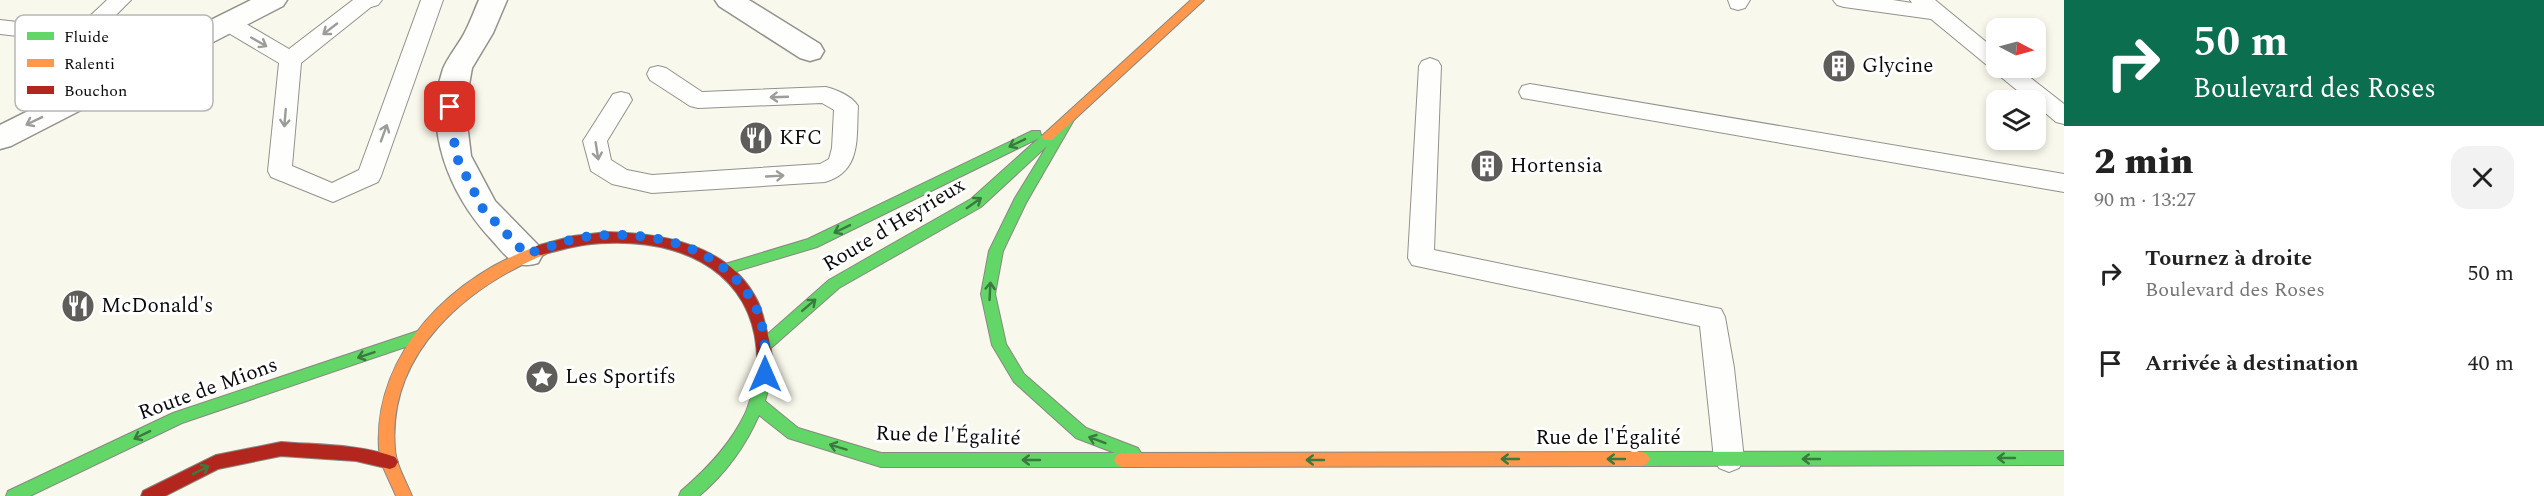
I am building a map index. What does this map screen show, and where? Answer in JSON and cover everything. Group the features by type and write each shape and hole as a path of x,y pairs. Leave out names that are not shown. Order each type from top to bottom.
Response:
{"main road":[{"name":"Route d'Heyrieux","path":"766,344 834,284 976,203 1198,0"},
{"name":"Route d'Heyrieux","path":"727,269 812,243 1070,117"},
{"name":"Rue de l'Égalité","path":"1070,117 1020,202 996,251 988,294 999,345 1019,378 1081,433 1152,460"},
{"path":"404,496 390,462 386,420 397,377 421,336 450,303 486,275 526,254 582,237 638,234 687,245 727,269 754,303 766,344 765,374 757,404 735,448 699,488 687,496"},
{"name":"Route de Mions","path":"14,496 178,418 421,336"},
{"name":"Rue de l'Égalité","path":"757,404 793,433 881,460 2064,458"},
{"path":"149,496 216,462 282,449 356,454 390,462"}],"street":[{"path":"213,31 273,0"},
{"path":"493,0 479,33 458,68 450,107 456,156 483,209 526,254"},
{"path":"729,0 810,51"},
{"path":"0,138 55,111"}],"lane":[{"path":"104,15 120,0"},
{"path":"371,0 365,1 290,60 280,171 333,193 369,176 432,0"},
{"path":"1844,0 1929,6 1986,53"},
{"path":"228,23 290,60"},
{"path":"0,27 15,29"},
{"path":"1430,66 1421,258 1712,317 1720,368 1729,459"},
{"path":"621,100 595,141 600,165 621,178 652,184 825,173 839,164 844,148 846,106 826,95 698,100 658,74"},
{"path":"2016,78 2064,116"},
{"path":"1530,92 2064,183"}],"traffic: fast":[{"path":"1069,118 1020,202 996,251 988,294 999,345 1019,378 1081,433 1133,453"},
{"path":"727,269 812,243 1036,134"},
{"path":"766,344 834,284 976,203 1048,137"},
{"path":"14,496 178,418 421,336"},
{"path":"687,496 713,473 734,446 751,416 763,383"},
{"path":"757,404 793,433 881,460 1122,460"},
{"path":"1642,459 2064,458"}],"traffic: slow":[{"path":"1048,137 1198,0"},
{"path":"404,496 388,455 387,415 395,383 410,353 430,325 454,301 482,280 511,263 541,250"},
{"path":"1122,460 1642,459"}],"traffic: jam":[{"path":"541,250 573,241 607,237 642,238 676,244 707,257 732,276 751,303 762,338 763,383"},
{"path":"149,496 216,462 281,449 356,454 390,462"}],"place":[{"name":"Glycine","path":"1839,66"},
{"name":"KFC","path":"756,138"},
{"name":"Hortensia","path":"1487,166"},
{"name":"McDonald's","path":"78,306"},
{"name":"Les Sportifs","path":"542,377"}],"route":[{"path":"450,107 456,156 483,209 526,254 582,237 638,234 687,245 727,269 754,303 766,344 765,374"}]}
